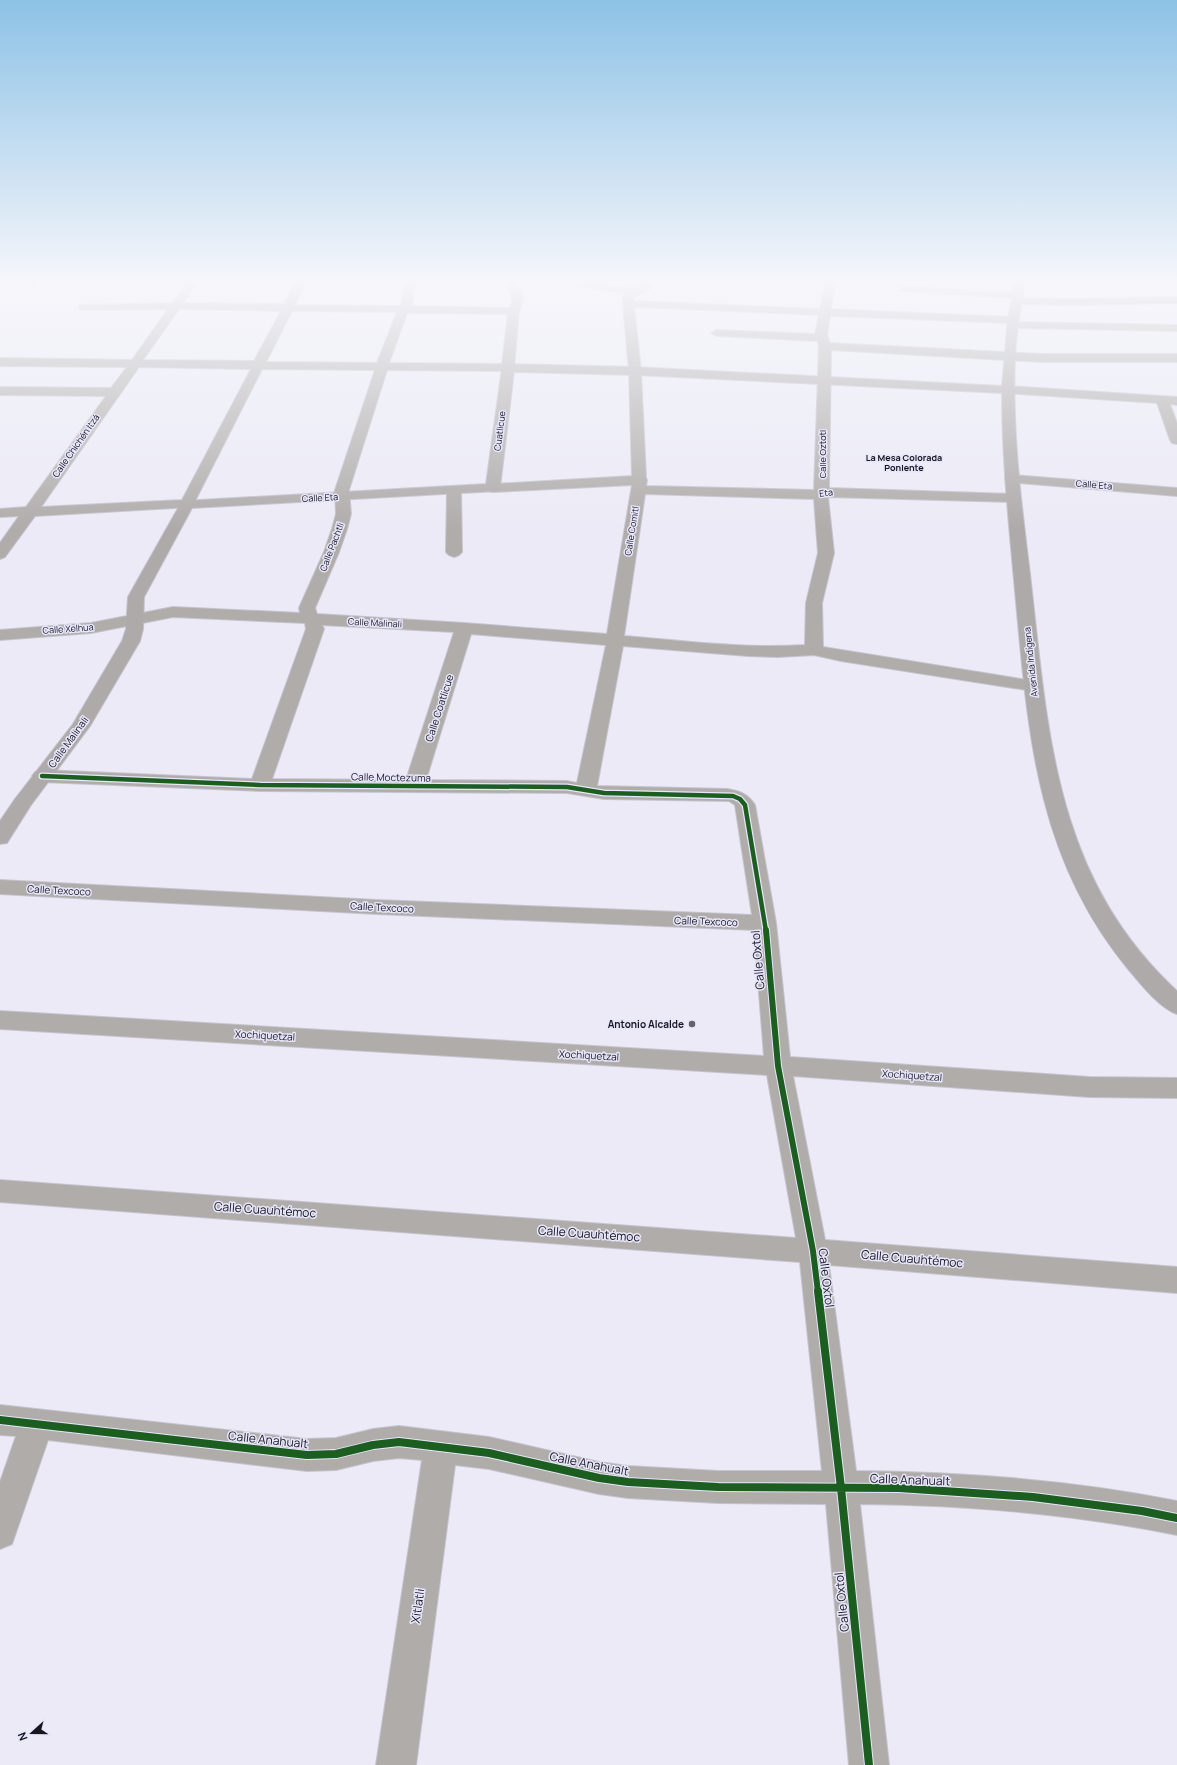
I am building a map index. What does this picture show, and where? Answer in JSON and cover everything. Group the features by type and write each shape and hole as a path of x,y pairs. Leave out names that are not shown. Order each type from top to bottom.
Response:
{"street":[{"name":"Calle Chichén Itzá","path":"0,554 133,364"},
{"name":"Calle Malinali","path":"0,838 22,803 81,726 132,641 136,619 134,604 136,597 187,504 259,364"},
{"path":"282,364 635,371 1008,390 1177,401"},
{"name":"Cuatlicue","path":"493,488 508,364"},
{"name":"Calle Comitl","path":"586,790 615,641 639,485 636,364"},
{"name":"Calle Oztotl","path":"814,650 814,603 826,553 821,505 823,364"},
{"name":"Avenida Indígena","path":"1008,364 1012,479 1033,686 1041,745 1048,778 1076,863 1090,895 1115,934 1134,959 1164,993 1177,1005"},
{"name":"Calle Pachtli","path":"260,785 315,629 314,624 307,613 307,608 337,537 343,517 342,490 382,366"},
{"path":"0,391 114,392"},
{"path":"1162,400 1177,440"},
{"name":"Calle Eta","path":"1012,479 1177,492"},
{"name":"Calle Eta","path":"0,513 343,497 493,488 639,485"},
{"name":"Eta","path":"639,485 810,495 835,492 1014,498"},
{"path":"454,490 454,552"},
{"name":"Calle Malinali","path":"136,619 174,612 464,628 615,641 778,652 814,650 849,657 1033,686"},
{"name":"Calle Xelhua","path":"0,635 91,628 136,619"},
{"name":"Calle Coatlicue","path":"414,787 464,628"},
{"name":"Calle Moctezuma","path":"42,776 260,785 568,787 604,793 728,795 739,798"},
{"name":"Calle Oxtol","path":"739,798 745,805 765,923 778,1066 813,1251 841,1488 869,1765"},
{"name":"Calle Texcoco","path":"0,887 384,908 765,923"},
{"name":"Xochiquetzal","path":"0,1020 778,1066 1089,1087 1177,1088"},
{"name":"Calle Cuauhtémoc","path":"0,1191 813,1251 1177,1280"},
{"name":"Calle Anahualt","path":"0,1420 37,1423 307,1455 336,1454 374,1445 399,1442 489,1453 598,1478 628,1482 718,1487 898,1488 1033,1497 1142,1511 1177,1518"},
{"path":"0,1532 37,1423"},
{"name":"Xitlatli","path":"396,1765 441,1446"}],"cycle path":[{"path":"42,776 260,785 567,787 604,793 727,795 733,796 742,801 745,805 765,923 778,1066 813,1251 841,1488 869,1765"},
{"path":"0,1420 37,1423 307,1455 336,1454 373,1445 399,1442 489,1453 599,1478 628,1482 718,1487 899,1488 1033,1497 1142,1511 1177,1518"}],"place":[{"name":"Antonio Alcalde","path":"692,1024"}],"district":[{"name":"La Mesa Colorada Poniente","path":"904,464"}]}
